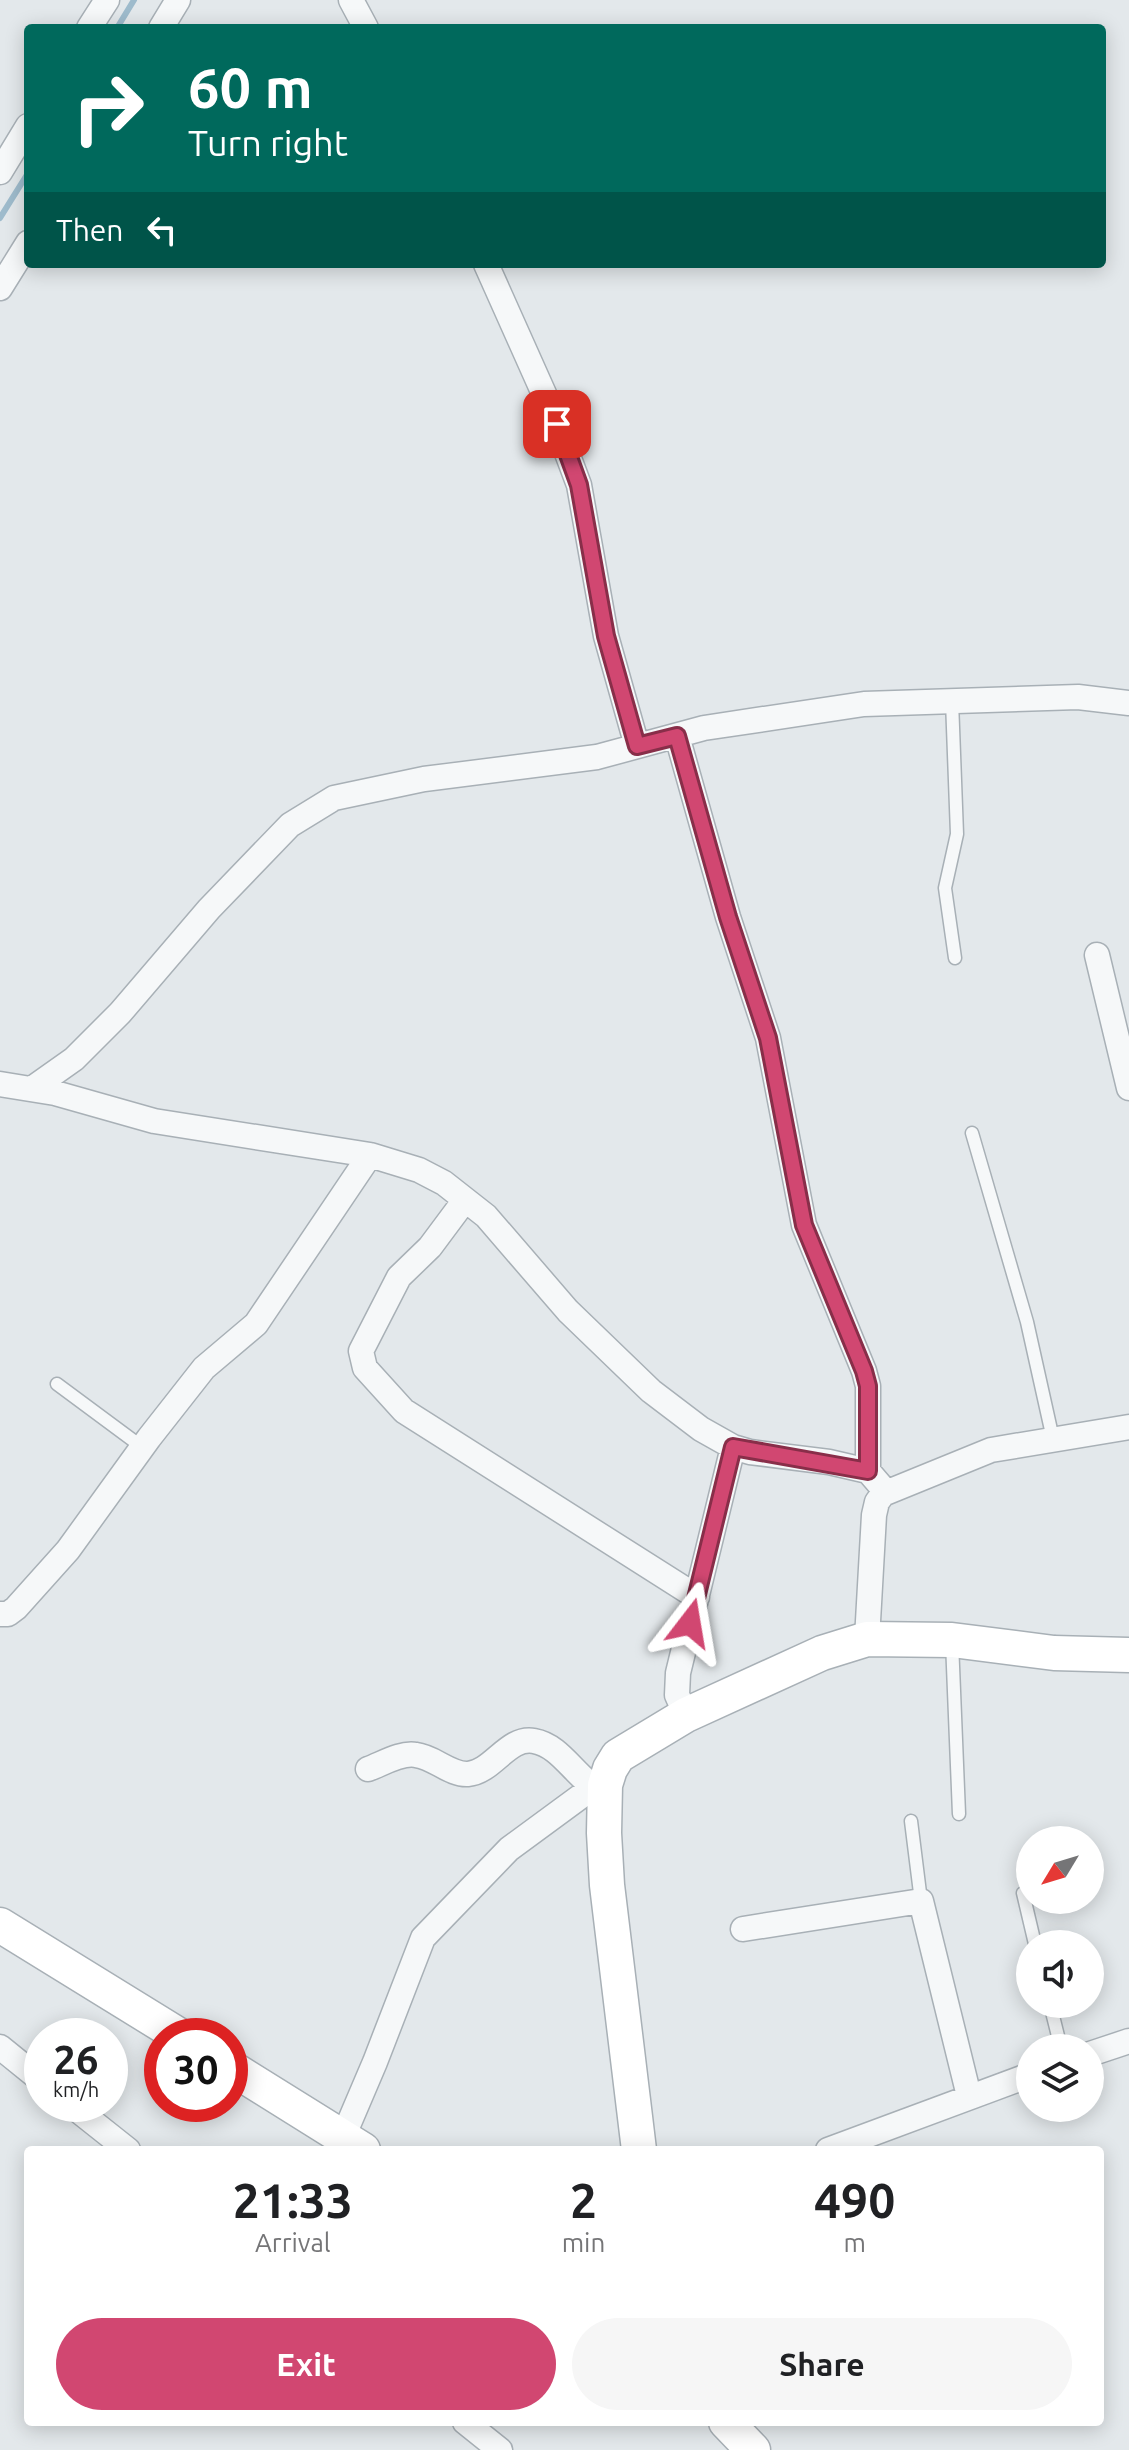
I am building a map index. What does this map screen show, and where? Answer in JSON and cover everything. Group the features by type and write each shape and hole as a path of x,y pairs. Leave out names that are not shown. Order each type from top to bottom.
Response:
{"street":[{"path":"92,24 107,0"},
{"path":"163,24 178,0"},
{"path":"351,0 364,24"},
{"path":"0,172 24,133"},
{"path":"0,288 24,249"},
{"path":"488,268 560,430 579,485 606,636 637,746"},
{"path":"33,1088 74,1059 120,1013 243,872 290,825 334,798 371,788 597,757 704,728 864,704 1078,697 1129,703"},
{"path":"677,736 728,917 768,1038 804,1225 868,1386 868,1471"},
{"path":"1097,955 1129,1088"},
{"path":"0,1084 33,1088 154,1121 370,1155 419,1170 444,1183 486,1216 568,1311 675,1411 733,1447 868,1471 886,1492"},
{"path":"0,1614 8,1614 16,1608 68,1550 204,1368 256,1324 370,1155"},
{"path":"465,1200 430,1247 399,1277 361,1351 365,1368 404,1411 697,1597"},
{"path":"867,1639 875,1507 886,1492 991,1450 1129,1427"},
{"path":"686,1715 677,1695 677,1678 733,1447"},
{"path":"248,2078 353,2143 375,2062 423,1938 509,1849 598,1790 618,1756 686,1715 822,1653 867,1639 952,1640 1054,1653 1129,1655"},
{"path":"368,1769 405,1755 416,1755 460,1772 473,1773 521,1742 536,1741 555,1752 598,1790 639,2146"},
{"path":"743,1929 921,1901 969,2096"},
{"path":"0,1925 151,2018"},
{"path":"1104,2049 1129,2041"},
{"path":"0,2047 24,2066"},
{"path":"838,2146 1016,2080"},
{"path":"93,2122 123,2146"},
{"path":"470,2426 500,2450"},
{"path":"730,2426 753,2450"}],"lane":[{"path":"952,701 957,834 945,888 955,958"},
{"path":"972,1133 1027,1322 1053,1439"},
{"path":"57,1384 142,1447"},
{"path":"952,1640 959,1814"},
{"path":"911,1821 921,1901"}],"waterway":[{"path":"119,24 134,0"},
{"path":"0,218 24,179"}],"route":[{"path":"557,424 579,485 606,636 637,746 677,736 728,917 768,1038 804,1225 868,1386 868,1471 733,1447 690,1623"}]}
